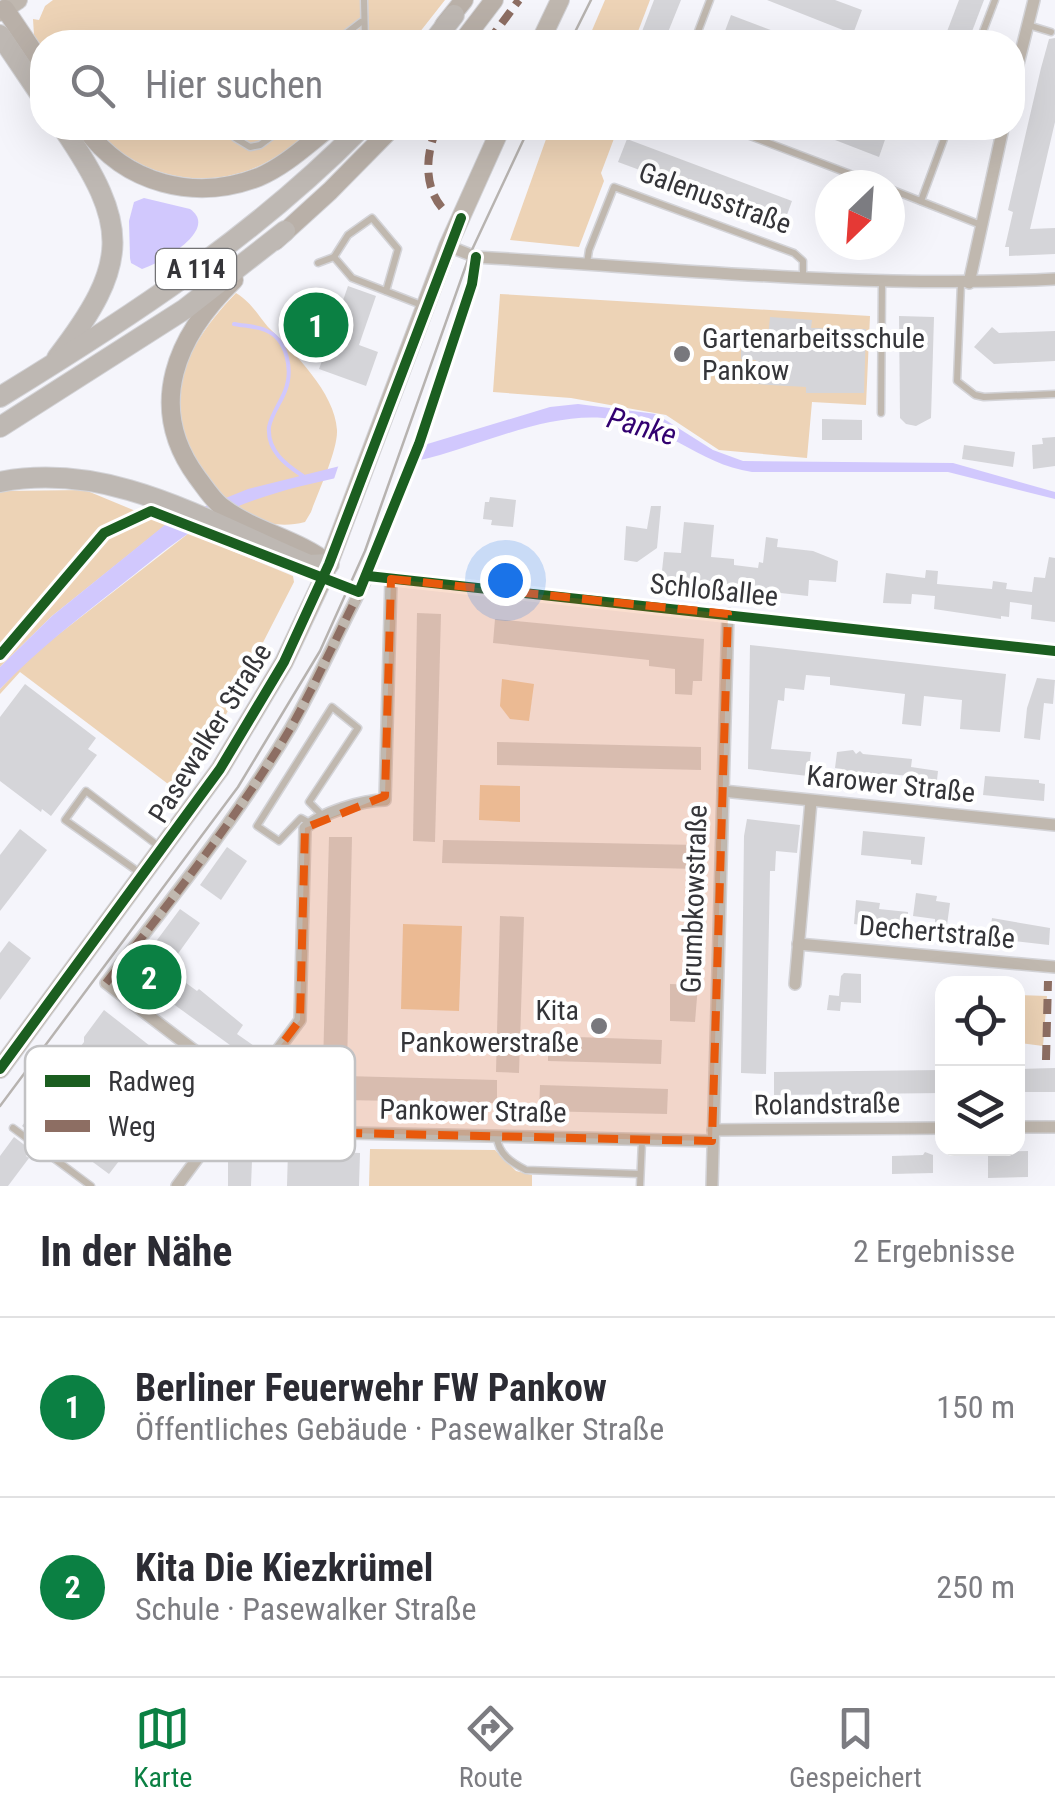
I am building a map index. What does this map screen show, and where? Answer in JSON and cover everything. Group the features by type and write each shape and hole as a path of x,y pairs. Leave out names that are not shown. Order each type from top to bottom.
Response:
{"highway":[{"path":"440,30 459,8"},
{"path":"0,34 30,79"},
{"path":"51,366 96,304 108,276 112,242 100,186 71,140"},
{"name":"A 114","path":"0,397 168,290 314,174 349,140"},
{"name":"A 114","path":"0,427 185,309 285,231"},
{"path":"0,482 52,478 119,486 180,508 309,565 329,564"}],"main road":[{"path":"471,30 494,0"},
{"path":"546,30 560,0"},
{"path":"8,7 30,44"},
{"path":"96,140 138,174 175,186 207,188 260,176 314,140"},
{"path":"329,564 312,550 222,506 188,464 175,440 171,388 195,323 380,140"},
{"name":"Pasewalker Straße","path":"0,1069 220,769 259,707 329,564 448,246 495,140"}],"street":[{"path":"1025,33 1034,0"},
{"path":"965,283 1001,140"},
{"name":"Galenusstraße","path":"448,246 476,257 803,276 965,283 1055,279"},
{"name":"Schloßallee","path":"106,984 224,826 289,730 368,576 1055,650"},
{"path":"280,1046 300,1020 305,828 324,817 385,800 392,578"},
{"name":"Grumbkowstraße","path":"712,1186 728,614"},
{"name":"Karower Straße","path":"723,792 1055,825"},
{"path":"795,984 811,800"},
{"name":"Dechertstraße","path":"798,944 1055,967"},
{"name":"Pankower Straße","path":"106,984 188,1046"},
{"path":"1025,1128 1055,1127"},
{"name":"Rolandstraße","path":"713,1136 935,1128"},
{"name":"Pankower Straße","path":"355,1133 642,1140 713,1136"},
{"path":"177,1186 195,1161"}],"lane":[{"path":"363,30 364,0"},
{"path":"699,30 710,0"},
{"path":"984,30 995,0"},
{"path":"350,30 362,21"},
{"path":"1027,24 1051,32"},
{"path":"239,140 250,147 267,140"},
{"path":"761,140 840,170"},
{"path":"921,201 944,140"},
{"name":"Galenusstraße","path":"587,263 614,187 794,253 803,261 803,276"},
{"path":"905,195 981,225"},
{"path":"318,263 334,257 348,235 372,218 398,249 386,291"},
{"path":"334,257 352,278 426,306"},
{"path":"881,413 882,280"},
{"path":"965,283 957,380 974,395 984,397 1055,394"},
{"path":"310,823 301,818 279,841 257,826 332,707 358,728 309,802 324,817"},
{"path":"143,876 65,820 86,791 162,849"},
{"path":"13,1128 25,1137"},
{"path":"497,1136 498,1146 511,1163 526,1170 640,1174"},
{"path":"640,1186 642,1140"},
{"path":"57,1161 91,1186"}],"highlighted area":[{"path":"391,579 728,614 712,1141 301,1132 247,1090 300,1020 305,828 385,796"}],"shaded area":[{"path":"53,0 445,0 421,30 34,30 33,19 39,20 45,6"},
{"path":"605,0 650,0 639,30 592,30"},
{"path":"108,140 300,140 265,163 242,172 196,178 152,169"},
{"path":"546,140 613,140 601,173 604,181 579,247 510,240"},
{"path":"236,293 311,374 334,416 334,448 305,522 278,525 253,518 231,505 211,485 185,436 180,410 184,371 202,334"},
{"name":"Gartenarbeitsschule Pankow","path":"500,294 870,316 866,405 812,402 807,458 719,450 666,415 571,398 493,392"},
{"path":"85,490 167,524 52,616 0,667 0,491"},
{"path":"189,533 293,576 294,582 214,738 176,790 20,672 0,694 0,689 32,655"},
{"path":"502,679 534,684 529,721 510,719 500,706"},
{"path":"480,785 520,786 520,822 479,820"},
{"path":"403,924 462,926 459,1011 401,1009"},
{"path":"1025,995 1047,996 1043,1046 1025,1044"},
{"path":"370,1149 495,1150 516,1171 532,1175 532,1186 369,1186"}],"water":[{"path":"144,198 190,209 198,226 184,245 142,269 131,263 129,221 134,202"},
{"name":"Panke","path":"578,404 656,414 713,450 743,461 953,463 1055,492 1055,499 948,472 752,472 714,461 625,421 562,420 440,455 283,491 219,515 175,543 90,610 0,689 0,667 52,616 171,520 248,489 424,445 550,407"}],"pier":[{"path":"425,443 418,463 332,485 339,464"}],"building":[{"path":"654,0 681,0 669,30 643,30"},
{"path":"767,0 835,0 862,10 854,30 843,30"},
{"path":"959,0 984,0 973,30 948,30"},
{"path":"731,15 771,30 725,30"},
{"path":"1055,38 1055,122 1030,229 1055,228 1055,254 1009,256 1009,247 1005,247 1013,212 1008,210 1049,39"},
{"path":"630,140 792,201 784,223 618,162"},
{"path":"835,140 885,140 879,157"},
{"path":"348,286 376,296 359,345 378,352 366,386 319,369 326,350 317,346 322,332 331,335"},
{"path":"899,316 934,317 931,418 916,426 900,418"},
{"path":"770,317 812,320 811,328 866,329 864,393 806,393 806,387 753,384 756,360 741,359 741,347 767,348"},
{"path":"992,327 999,333 1055,331 1055,361 994,364 974,347"},
{"path":"822,419 862,420 862,440 822,440"},
{"path":"1055,437 1055,466 1033,469 1032,445 1043,444 1042,438"},
{"path":"964,445 1015,452 1013,467 962,459"},
{"path":"490,497 516,500 513,527 491,525 492,520 483,519 485,502"},
{"path":"651,506 661,506 657,548 637,562 624,560 626,526 647,529"},
{"path":"684,522 714,525 711,557 734,559 734,565 758,568 759,562 763,563 766,537 778,539 777,547 813,551 838,561 836,582 809,580 808,596 661,580 664,552 681,553"},
{"path":"1049,557 1055,558 1055,622 1031,619 1032,605 1010,602 1009,617 1001,619 934,609 935,596 912,594 911,604 883,603 886,573 925,578 926,570 938,571 937,584 992,589 993,581 1007,583 1006,589 1032,592 1034,577 1045,578"},
{"path":"417,613 441,614 435,842 413,841"},
{"path":"495,619 704,639 702,681 693,681 692,695 675,694 675,669 649,666 649,660 493,643"},
{"path":"750,645 1006,674 1000,732 960,729 962,700 924,696 921,726 902,724 905,694 830,685 830,677 806,675 804,690 785,688 784,701 778,700 771,749 811,752 808,776 748,769"},
{"path":"1037,678 1055,680 1053,704 1044,703 1040,740 1024,738 1027,708"},
{"path":"25,684 96,738 88,749 97,755 51,816 0,781 0,717"},
{"path":"497,742 701,747 701,770 497,765"},
{"path":"853,750 856,754 860,751 912,759 911,767 938,771 936,789 907,788 908,776 882,773 880,784 841,780 842,769 835,768 837,752"},
{"path":"985,776 1039,780 1045,784 1044,801 983,795"},
{"path":"747,819 800,825 797,853 776,851 775,871 770,871 766,1074 741,1073"},
{"path":"20,829 47,850 0,911 0,855"},
{"path":"863,831 925,837 922,865 911,864 911,860 861,855"},
{"path":"329,837 352,837 347,1046 324,1046"},
{"path":"443,840 698,845 697,869 442,863"},
{"path":"227,847 247,861 221,900 200,885"},
{"path":"916,893 937,896 936,901 950,903 947,925 913,916"},
{"path":"856,900 880,903 879,909 908,912 906,931 854,924"},
{"path":"180,909 200,923 167,969 243,1025 237,1034 254,1046 231,1046 132,974"},
{"path":"500,916 524,917 519,1073 496,1072"},
{"path":"992,918 1050,928 1049,945 989,938"},
{"path":"9,941 31,958 0,1000 0,953"},
{"path":"844,973 861,974 861,1003 841,1002 840,1011 827,1010 829,995 839,996"},
{"path":"670,984 698,985 695,1022 670,1021"},
{"path":"104,1010 150,1046 81,1046"},
{"path":"548,1036 662,1040 661,1064 548,1061"},
{"path":"1055,1068 1055,1092 1025,1092 1025,1069"},
{"path":"935,1070 935,1093 774,1095 774,1072"},
{"path":"355,1076 497,1080 497,1103 355,1100"},
{"path":"540,1085 668,1089 667,1114 539,1111"},
{"path":"14,1137 25,1145 27,1161 8,1186 0,1186 0,1156"},
{"path":"1025,1151 1028,1177 988,1178 988,1156 1025,1156"},
{"path":"925,1152 933,1155 933,1173 892,1174 892,1156"},
{"path":"355,1153 360,1153 359,1186 287,1186 288,1161 355,1161"},
{"path":"91,1161 119,1161 109,1174"},
{"path":"228,1161 252,1161 251,1186 228,1186"}],"waterway":[{"path":"234,324 265,330 284,348 287,383 270,422 269,436 279,456 303,476"}],"tram line":[{"path":"576,30 591,0"},
{"path":"45,1046 238,787 320,651 365,551 470,254 523,140"},
{"path":"0,1106 25,1072"}],"marked path":[{"path":"497,30 519,0"},
{"path":"433,140 428,172 433,193 446,212"},
{"path":"106,983 202,859 270,762 363,585"},
{"path":"1046,1060 1048,981"}],"cycle path":[{"path":"0,1069 220,769 284,662 329,564 461,218"},
{"path":"0,655 104,533 151,511 359,592 419,444 472,284 476,257"},
{"path":"368,576 1055,651"}],"place":[{"name":"Berliner Feuerwehr FW Pankow","path":"316,325"},
{"name":"Gartenarbeitsschule Pankow","path":"682,354"},
{"name":"Kita Die Kiezkrümel","path":"149,977"},
{"name":"Kita Pankowerstraße","path":"599,1026"}]}
